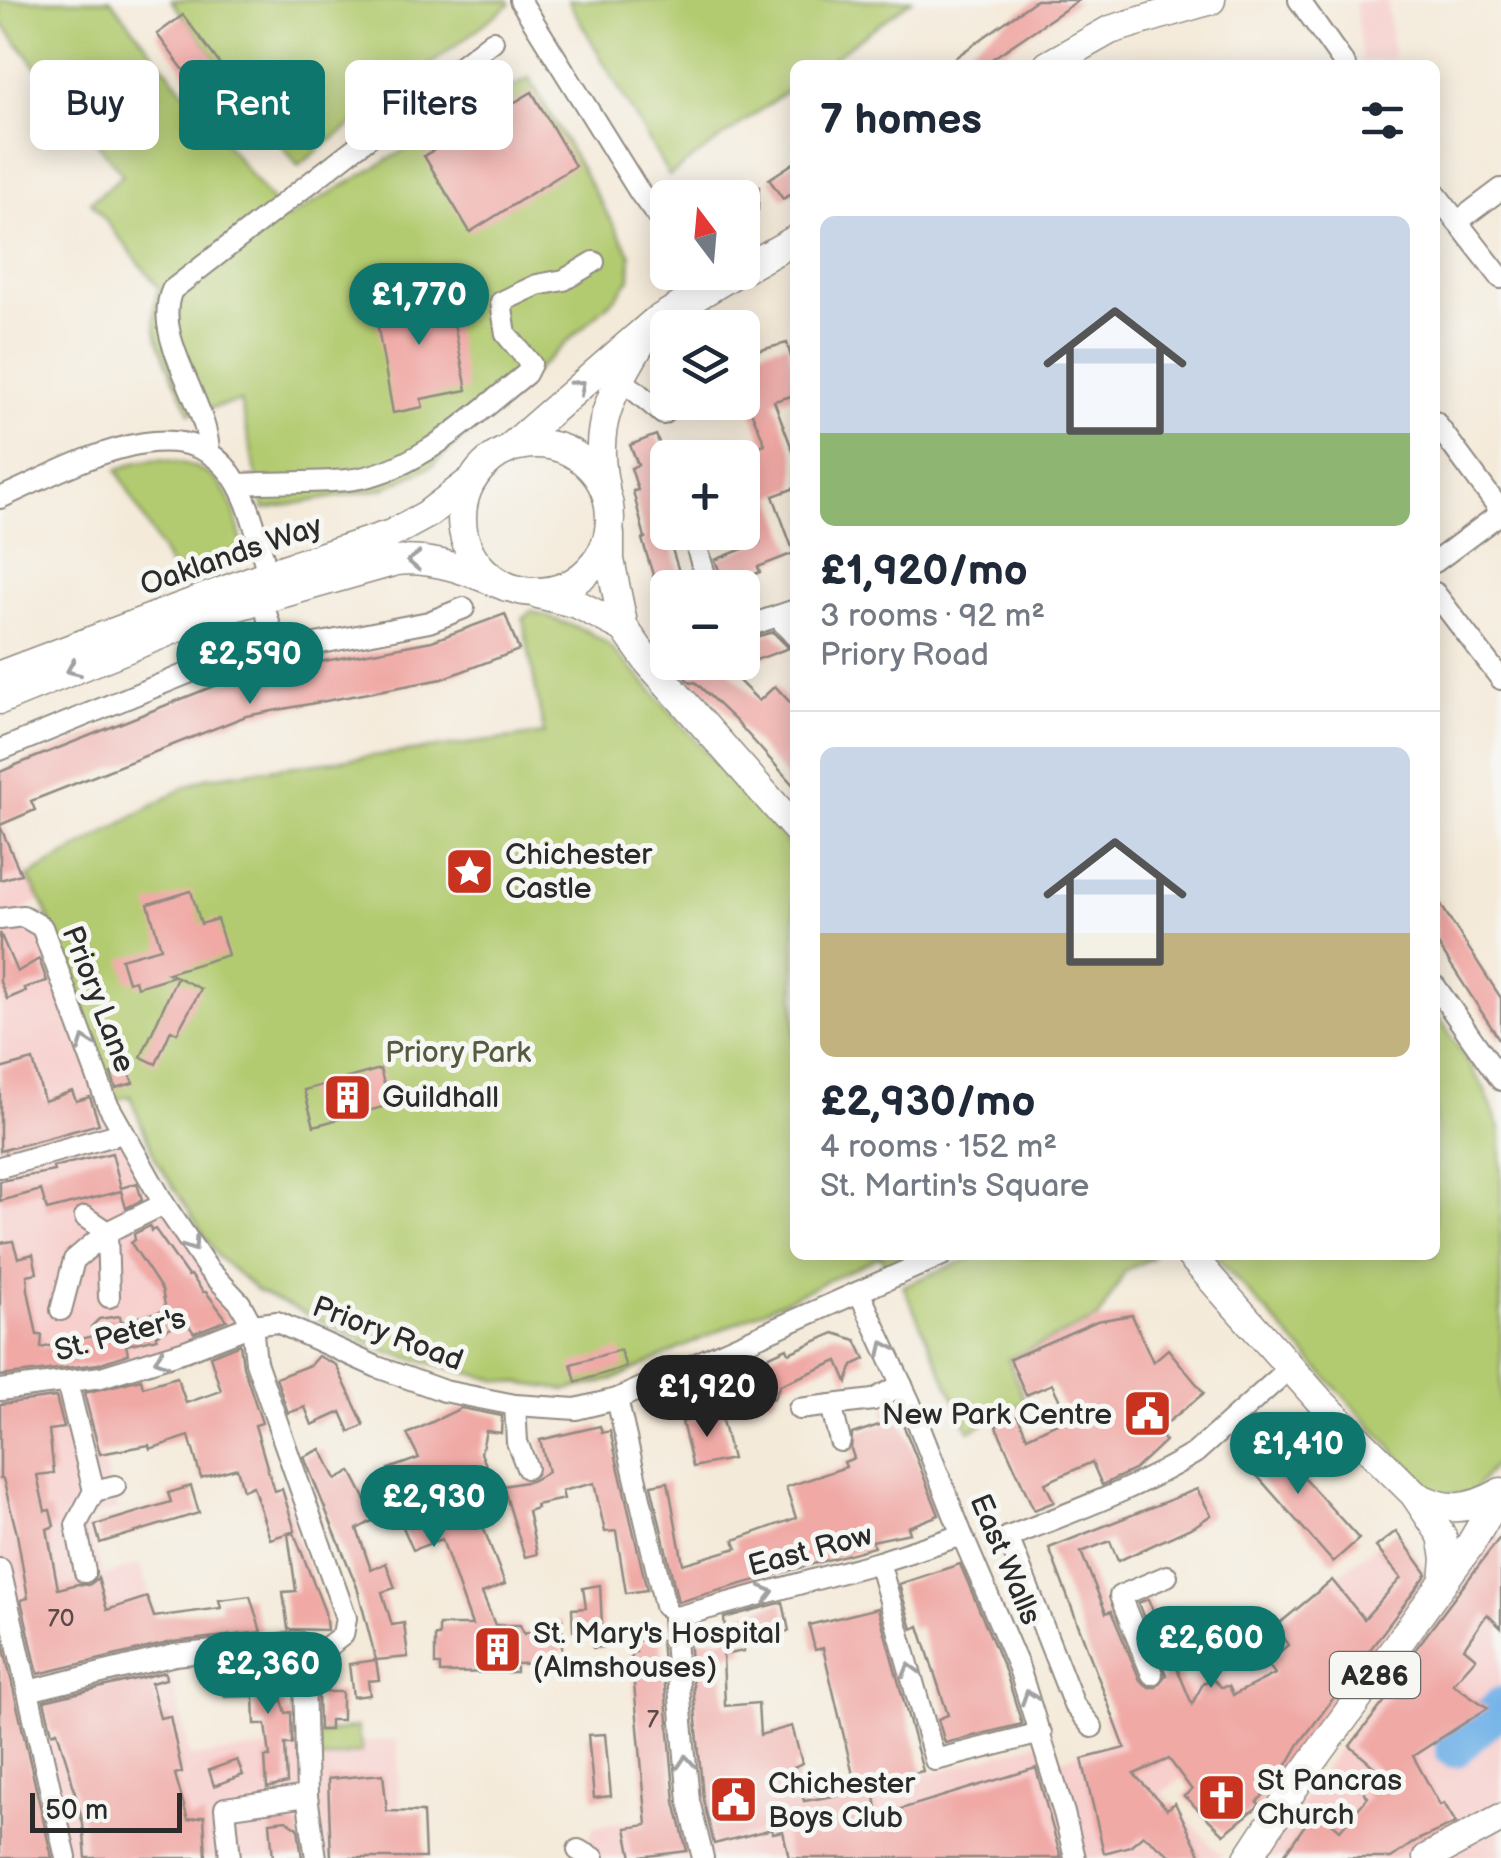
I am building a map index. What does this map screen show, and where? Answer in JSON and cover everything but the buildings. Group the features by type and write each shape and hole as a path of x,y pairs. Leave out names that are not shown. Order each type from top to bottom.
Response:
{"main road":[{"path":"1057,60 1110,30 1167,5 1210,0"},
{"path":"760,260 790,243"},
{"path":"667,310 689,290"},
{"path":"506,450 540,444 574,454 595,473 609,511 602,552 582,576 562,588 519,590 490,577 475,562 464,537 463,504 473,479 488,462 650,325"},
{"path":"650,329 610,399 600,442 609,511 610,560 624,628 650,652"},
{"name":"Oaklands Way","path":"0,700 404,528 473,479"},
{"name":"Oaklands Way","path":"0,675 265,586 410,559 468,570 519,590 564,599 624,628"},
{"path":"675,680 790,822"},
{"name":"A286","path":"1195,1260 1320,1401 1414,1494 1442,1536 1446,1558 1444,1581"},
{"name":"A286","path":"1414,1494 1433,1505 1454,1510 1501,1492"},
{"name":"A286","path":"1248,1858 1271,1819 1480,1532 1501,1492"},
{"path":"1426,1858 1501,1818"}],"street":[{"path":"520,0 650,206"},
{"path":"1299,0 1341,60"},
{"path":"209,453 208,431 167,326 166,304 172,290 494,42"},
{"path":"1457,222 1501,189"},
{"path":"1440,199 1501,278"},
{"path":"238,484 350,480 393,466 435,445 526,374 531,364 506,334 501,302 537,285 564,280 594,262"},
{"path":"621,379 650,403"},
{"path":"1440,429 1501,512 1440,558"},
{"path":"0,498 130,445 182,441 209,453 238,484 278,652"},
{"path":"1440,600 1501,679"},
{"path":"0,750 208,664 429,622 464,608"},
{"path":"760,622 786,613"},
{"name":"Priory Lane","path":"0,920 23,916 46,933 107,1104 122,1133"},
{"path":"1440,993 1501,1080"},
{"path":"0,1167 122,1133 208,1270 240,1303 252,1325 256,1362 346,1618 343,1635 321,1650 304,1677 307,1796 316,1858"},
{"path":"61,1310 74,1260 107,1232 164,1204"},
{"path":"85,1217 107,1232"},
{"path":"107,1232 108,1297"},
{"name":"Priory Road","path":"252,1325 277,1322 377,1368 444,1392 515,1405 576,1409 617,1399 931,1260"},
{"name":"East Walls","path":"859,1292 1020,1668 1075,1858"},
{"name":"St. Peter's","path":"0,1390 101,1377 184,1352 252,1325"},
{"path":"1092,1727 1074,1705 1008,1537 1121,1493 1195,1454 1291,1367"},
{"path":"67,1382 94,1491 76,1525 84,1572"},
{"path":"799,1409 873,1400 902,1386"},
{"path":"617,1399 669,1612 689,1800 704,1858"},
{"path":"515,1405 517,1442 526,1468"},
{"path":"831,1405 840,1441"},
{"path":"94,1491 116,1486"},
{"name":"East Row","path":"669,1612 879,1562 962,1536"},
{"path":"879,1562 935,1760 1040,1733"},
{"path":"0,1569 2,1596 66,1858"},
{"path":"1152,1674 1120,1596 1167,1576"},
{"path":"28,1691 175,1655 298,1642 321,1650"},
{"path":"230,1858 225,1808 307,1796"}],"shaded area":[{"path":"1387,0 1394,58 1362,60 1355,1"},
{"path":"0,816 40,900 18,913 35,922 107,1103 252,1325 83,1381 118,1509 93,1516 88,1525 104,1576 140,1564 159,1623 190,1757 303,1744 397,1740 402,1858 66,1858 0,1597"},
{"path":"1501,1530 1501,1804 1403,1858 1262,1858 1451,1588"},
{"path":"1396,1531 1439,1587 1271,1819 1219,1753 1162,1792 1223,1858 583,1858 594,1827 680,1813 686,1831 938,1772 1043,1741 1050,1762 1112,1743 1102,1716 1162,1696 1215,1668"},
{"path":"1501,1818 1501,1858 1427,1858"}],"green space":[{"path":"0,0 111,0 159,60 31,60 0,21"},
{"path":"171,0 508,0 510,4 437,60 345,60 345,130 325,145 325,60 217,60"},
{"path":"568,0 912,0 830,60 790,60 790,89 669,176"},
{"path":"159,60 179,85 179,150 231,150 286,219 405,150 513,150 513,87 529,78 631,255 630,279 617,296 432,466 382,489 264,509 240,401 190,413 157,336 154,319 159,288 91,202 123,175 103,150 159,150"},
{"path":"286,150 319,150 298,166"},
{"path":"159,459 197,468 221,486 235,513 243,551 174,574 117,470"},
{"name":"Priory Park","path":"531,611 587,631 606,643 790,846 790,1260 872,1260 612,1380 566,1390 496,1380 387,1352 259,1292 218,1257 156,1160 130,1096 111,1101 45,908 28,877 208,777 544,734 523,619"},
{"path":"1440,1019 1484,1088 1501,1131 1501,1456 1470,1495 1434,1494 1219,1260 1440,1260"},
{"path":"966,1260 1148,1260 1126,1270 1098,1318 1008,1359 1025,1402 969,1431 903,1286"},
{"path":"357,1727 362,1752 319,1760 315,1735"}],"waterway":[{"path":"1454,1749 1501,1706"}],"place":[{"name":"Chichester Castle","path":"470,871"},
{"name":"Guildhall","path":"347,1097"},
{"name":"New Park Centre","path":"1147,1414"},
{"name":"St. Mary's Hospital (Almshouses)","path":"498,1650"},
{"name":"St Pancras Church","path":"1222,1797"},
{"name":"Chichester Boys Club","path":"733,1800"}]}
